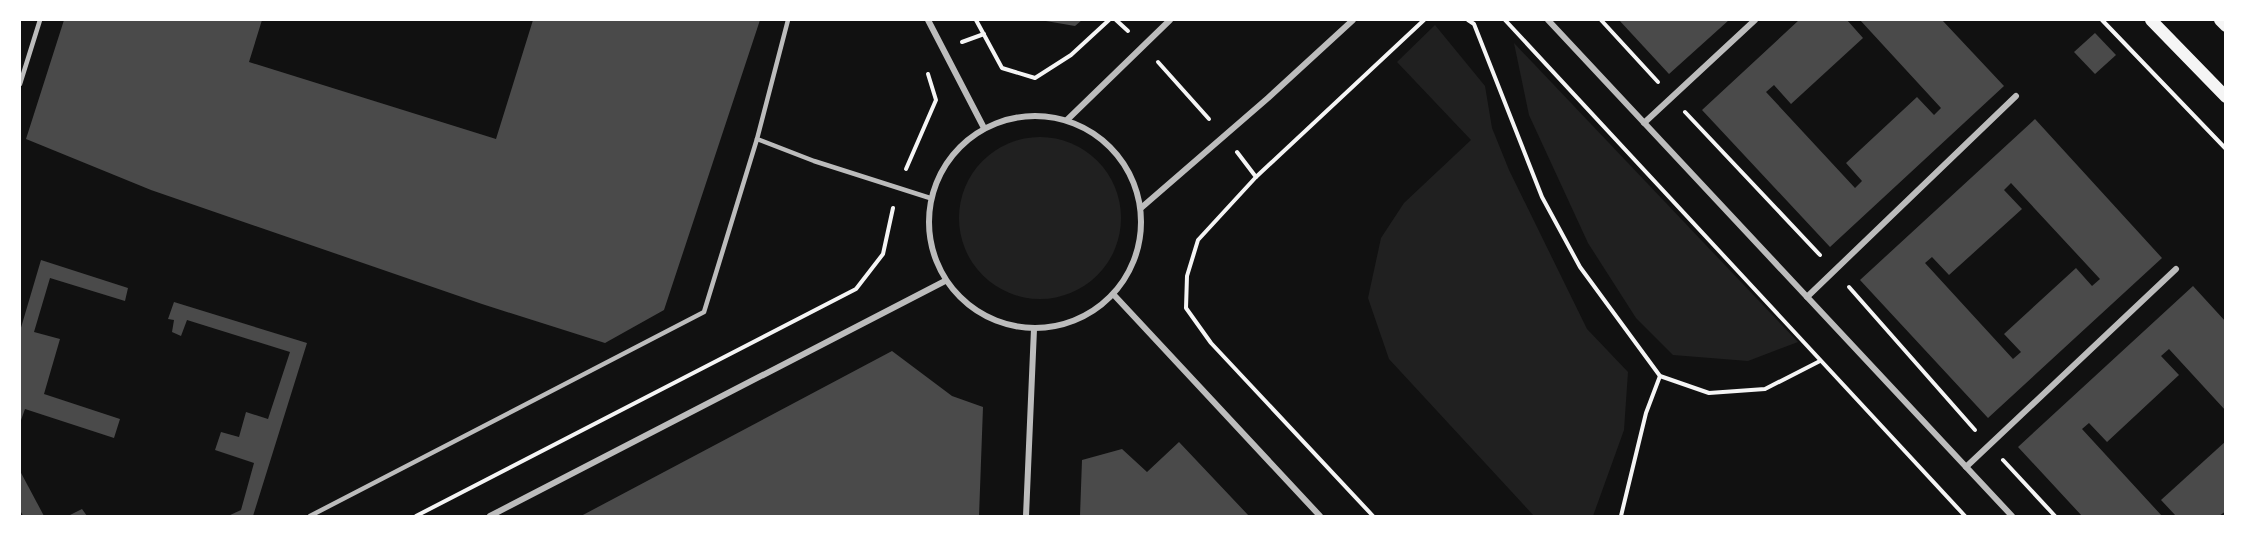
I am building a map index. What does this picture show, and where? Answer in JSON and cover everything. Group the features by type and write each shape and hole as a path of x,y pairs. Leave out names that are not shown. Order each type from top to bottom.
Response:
{"main road":[{"path":"2151,20 2226,97"},
{"path":"2220,20 2226,26"}],"street":[{"path":"928,20 984,128"},
{"path":"1067,120 1170,20"},
{"path":"1141,208 1225,136 1353,20"},
{"path":"1548,20 2012,516"},
{"path":"1644,123 1755,20"},
{"path":"1807,297 2016,96"},
{"path":"1025,116 1067,120 1102,140 1128,170 1141,208 1137,255 1114,295 1077,321 1034,329 983,316 945,281 929,241 930,198 950,157 984,128 1025,116"},
{"path":"1966,467 2176,269"},
{"path":"490,516 945,281"},
{"path":"1114,295 1320,516"},
{"path":"1026,516 1034,329"}],"lane":[{"path":"20,84 40,20"},
{"path":"310,516 704,312 757,139 789,20"},
{"path":"757,139 930,198"}],"path":[{"path":"976,20 1002,68 1035,78 1071,55 1109,20"},
{"path":"1116,20 1144,45 1225,136 1256,177"},
{"path":"1373,516 1211,343 1186,308 1187,276 1198,240 1256,177 1424,20"},
{"path":"1468,20 1474,24 1542,197 1580,267 1660,376 1709,393 1765,389 1820,361"},
{"path":"1505,20 1965,516"},
{"path":"2102,20 2226,149"},
{"path":"416,516 856,289 883,255 897,188 936,100 926,66"},
{"path":"1621,516 1646,412 1660,376"}],"shaded area":[{"path":"1435,25 1485,86 1492,128 1509,170 1587,329 1628,372 1624,430 1593,516 1534,516 1389,359 1368,298 1381,238 1404,203 1471,140 1397,62"},
{"path":"1514,43 1798,342 1748,361 1673,355 1636,318 1588,243 1529,115"},
{"path":"1040,137 1056,138 1071,143 1085,150 1097,161 1108,173 1115,187 1120,202 1120,234 1115,249 1108,263 1097,275 1085,286 1071,293 1056,298 1040,299 1024,298 1009,293 995,286 983,275 972,263 965,249 960,234 959,218 960,202 965,187 972,173 983,161 995,150 1009,143 1024,138"}],"building":[{"path":"64,20 262,20 249,62 496,139 533,20 760,20 664,310 605,343 482,304 151,190 26,139"},
{"path":"1040,20 1082,20 1075,26"},
{"path":"1619,20 1729,20 1669,74"},
{"path":"1799,20 1847,20 1863,38 1791,104 1774,85 1766,92 1855,188 1862,181 1846,163 1917,97 1934,115 1941,108 1860,20 1942,20 2004,86 1830,247 1702,110"},
{"path":"2095,33 2116,55 2095,74 2074,52"},
{"path":"2035,119 2162,258 1988,418 1860,280","holes":["2011,183 2100,279 2092,286 2076,268 2004,334 2021,352 2013,359 1925,263 1932,257 1949,275 2022,209 2004,190"]},
{"path":"41,260 128,288 125,301 50,278 34,332 60,339 44,394 120,419 114,438 25,409 20,423 20,331"},
{"path":"2193,286 2226,322 2226,411 2169,349 2161,356 2179,375 2107,442 2089,423 2082,429 2162,516 2082,516 2018,447"},
{"path":"174,302 307,343 253,516 228,516 241,510 254,463 215,450 221,432 239,437 246,412 268,419 290,352 187,320 181,336 172,332 174,320 168,319"},
{"path":"892,351 952,396 983,407 979,516 581,516"},
{"path":"2226,441 2226,511 2219,516 2176,516 2161,500"},
{"path":"1179,442 1249,516 1080,516 1082,460 1122,449 1147,472"},
{"path":"20,471 44,516 23,516 20,510"},
{"path":"82,509 87,516 68,516"}]}
